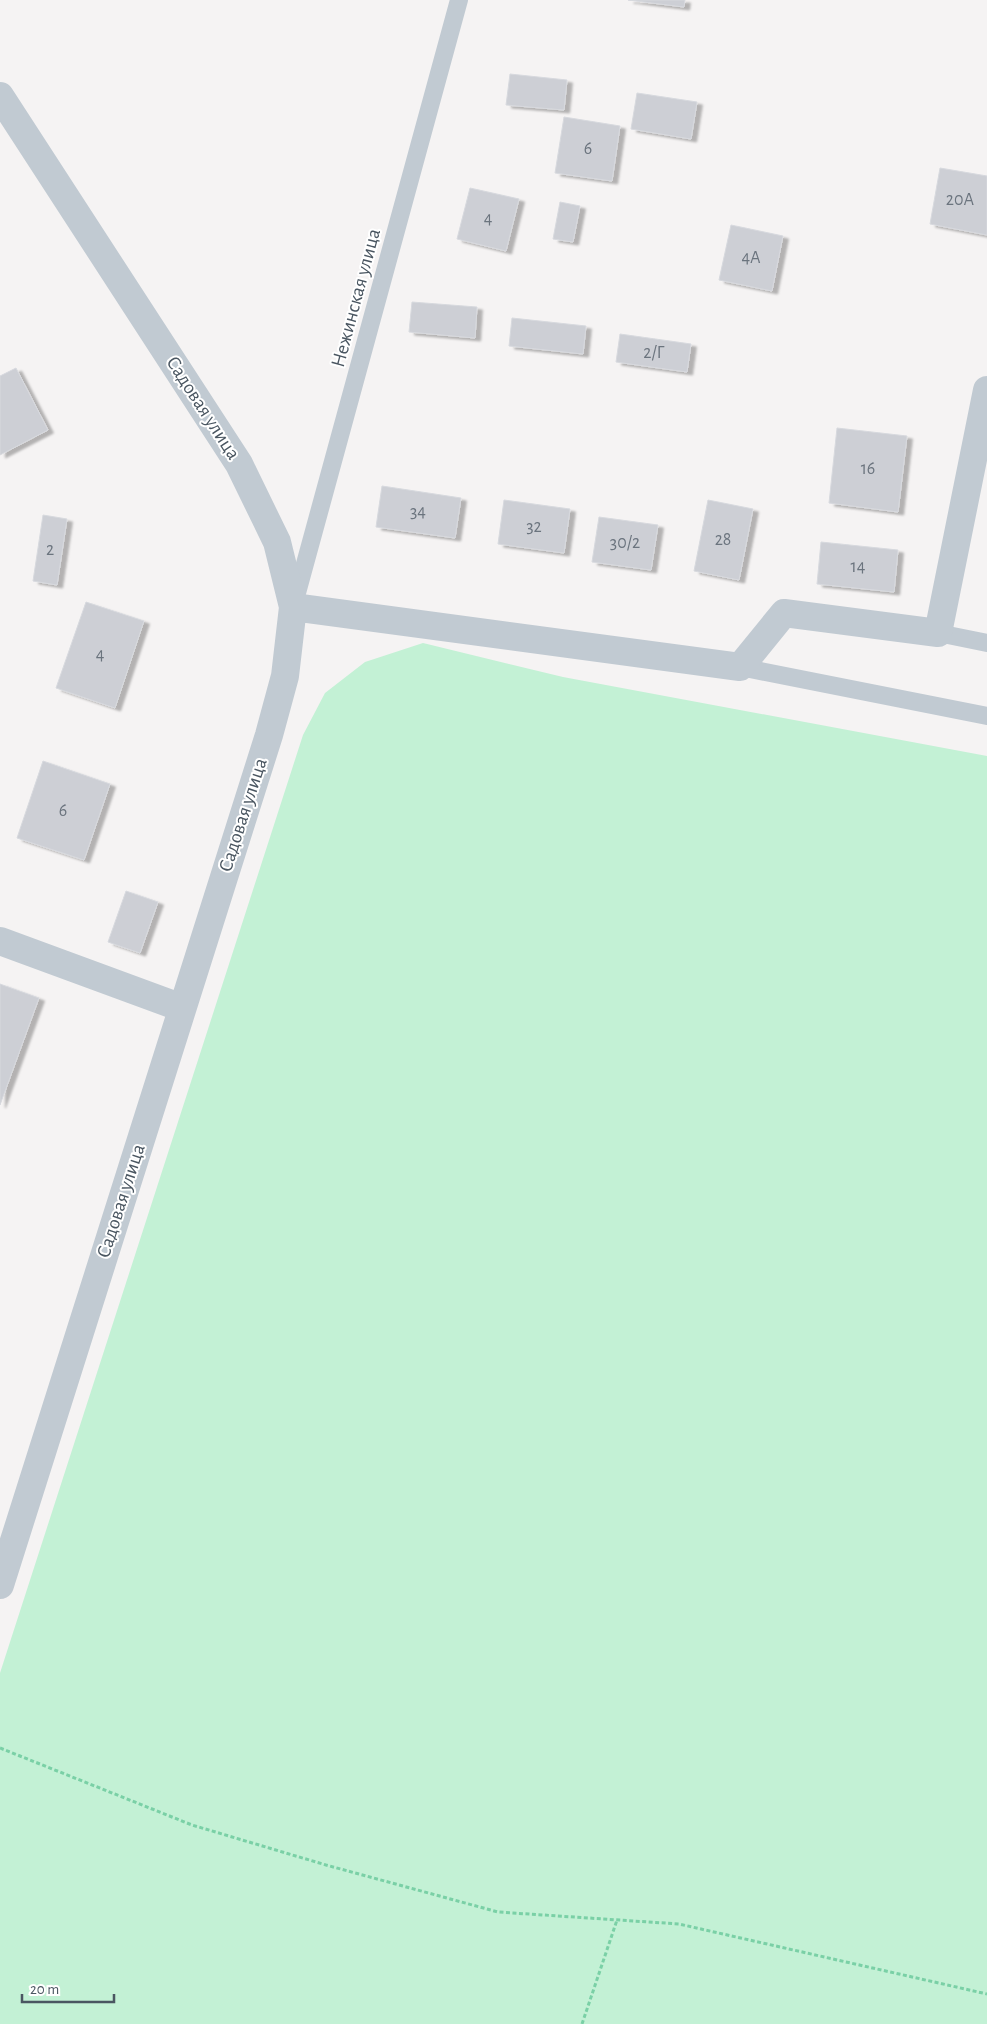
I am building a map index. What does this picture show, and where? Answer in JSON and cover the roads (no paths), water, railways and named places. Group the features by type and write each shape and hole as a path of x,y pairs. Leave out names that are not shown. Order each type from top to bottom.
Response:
{"street":[{"name":"Садовая улица","path":"0,96 239,464 277,542 294,606 285,676 271,726 0,1585"},
{"path":"294,606 740,667 784,612 938,633 987,390"},
{"path":"0,941 182,1008"}],"lane":[{"name":"Нежинская улица","path":"294,606 459,0"},
{"path":"938,633 987,643"},
{"path":"740,667 987,716"}]}
